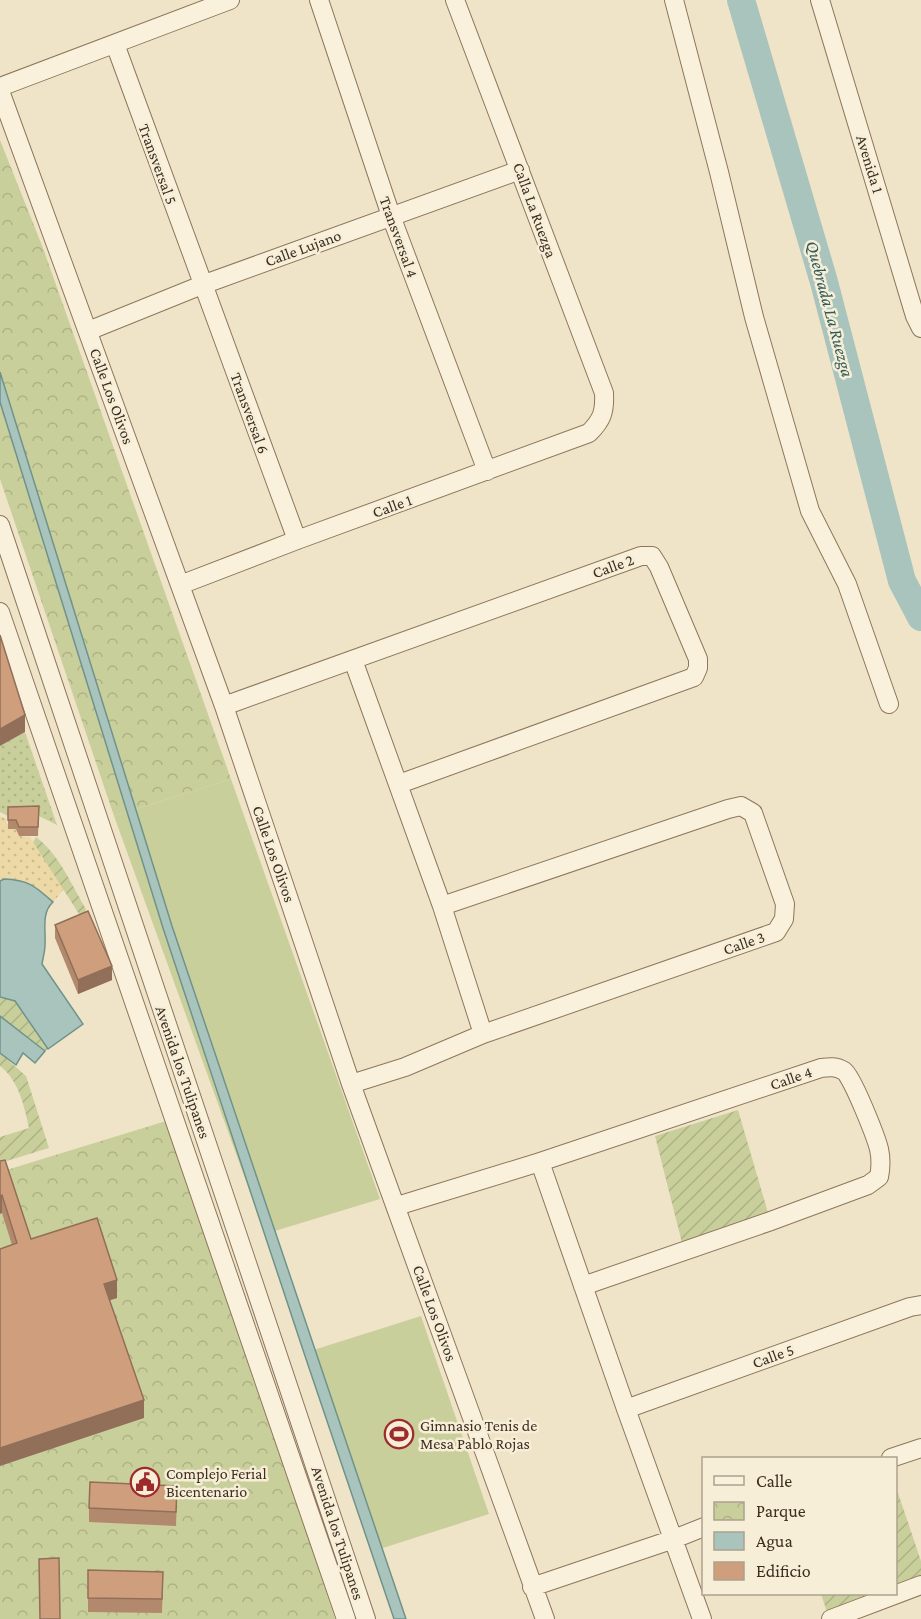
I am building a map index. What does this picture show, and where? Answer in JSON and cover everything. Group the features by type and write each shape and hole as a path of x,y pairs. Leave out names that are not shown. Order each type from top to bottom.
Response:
{"street":[{"path":"0,89 230,0"},
{"name":"Transversal 4","path":"319,0 390,216 487,471"},
{"name":"Calla La Ruezga","path":"455,0 604,393 605,408 601,421"},
{"path":"675,0 754,317 810,511 847,584 889,704"},
{"name":"Avenida 1","path":"820,0 915,316 921,328"},
{"name":"Transversal 5","path":"115,44 202,285"},
{"name":"Calle Los Olivos","path":"0,89 4,114 88,331 224,706 351,1084 397,1206 544,1619"},
{"name":"Calle Lujano","path":"88,331 202,285 520,170"},
{"name":"Transversal 6","path":"202,285 297,540"},
{"name":"Calle 1","path":"180,585 589,434 601,421"},
{"name":"Avenida los Tulipanes","path":"0,525 366,1619"},
{"name":"Calle 2","path":"224,706 641,556 652,556 659,567 698,659 698,668 694,677 399,784"},
{"name":"Avenida los Tulipanes","path":"0,612 346,1619"},
{"path":"353,660 442,906 483,1034"},
{"path":"26,689 52,681"},
{"name":"Calle 3","path":"351,1084 405,1066 483,1034 776,932 784,919 785,904 753,813 741,807 728,809 442,906"},
{"name":"Calle 4","path":"397,1206 540,1162 821,1068 834,1067 846,1072 853,1083 879,1149 881,1165 879,1177 868,1185 768,1222 583,1286"},
{"path":"540,1162 702,1619"},
{"name":"Calle 5","path":"626,1409 898,1311 921,1305"},
{"path":"894,1457 921,1448"},
{"path":"532,1587 702,1528"},
{"path":"336,1590 355,1584"},
{"path":"897,1595 921,1586"},
{"path":"831,1619 896,1595"}],"green space":[{"path":"0,140 43,248 231,779 114,816 0,479"},
{"path":"25,732 57,825 39,816 8,816 0,812 0,746"},
{"path":"231,779 380,1199 265,1234 114,816"},
{"path":"36,837 64,870 86,909 84,914 79,914 33,842"},
{"path":"0,997 15,1001 48,1049 45,1051 0,1016"},
{"path":"0,1053 26,1076 49,1148 0,1163 0,1137 29,1128 23,1102 16,1086 0,1066"},
{"path":"738,1110 769,1216 682,1243 655,1136"},
{"name":"Complejo Ferial Bicentenario","path":"166,1121 245,1346 335,1619 0,1619 0,1172"},
{"name":"Gimnasio Tenis de Mesa Pablo Rojas","path":"421,1316 489,1514 383,1548 304,1353"},
{"path":"897,1490 921,1561 921,1580 897,1590"},
{"path":"821,1595 882,1595 828,1615"}],"sand":[{"path":"0,816 6,819 9,829 16,829 19,836 30,837 64,889 53,902 22,881 8,879 0,881"}],"water":[{"path":"0,372 172,926 406,1619 394,1619 163,928 0,402"},
{"path":"4,879 31,885 53,902 45,916 45,947 42,964 83,1024 48,1049 15,1001 0,997 0,881"},
{"path":"0,1016 45,1051 35,1063 23,1053 16,1065 0,1053"}],"building":[{"path":"0,635 25,715 0,729"},
{"path":"39,806 38,827 19,827 16,820 8,820 8,807"},
{"path":"88,911 112,966 78,980 55,925"},
{"path":"5,1160 31,1239 97,1218 117,1280 104,1284 144,1400 0,1448 0,1249 17,1243 2,1195 0,1196 0,1161"},
{"path":"90,1482 177,1486 176,1512 89,1508"},
{"path":"59,1558 60,1619 40,1619 39,1559"},
{"path":"88,1570 163,1572 162,1599 88,1598"}],"waterway":[{"name":"Quebrada La Ruezga","path":"741,0 824,282 902,581 921,617"}],"place":[{"name":"Gimnasio Tenis de Mesa Pablo Rojas","path":"399,1434"},
{"name":"Complejo Ferial Bicentenario","path":"145,1482"}]}
